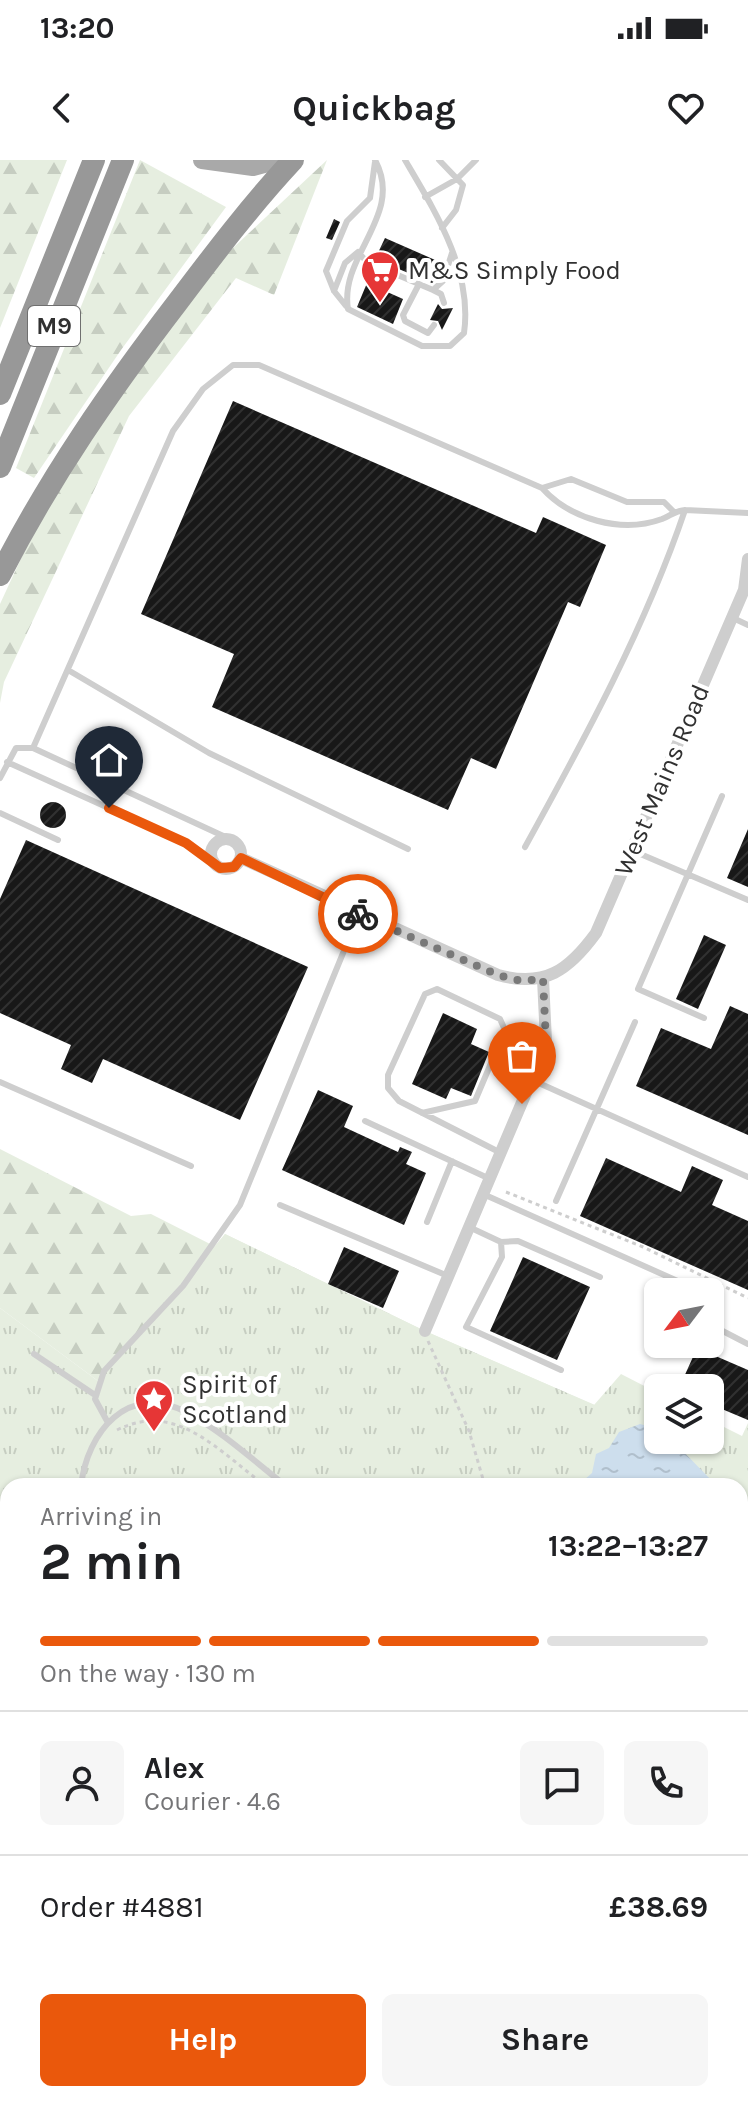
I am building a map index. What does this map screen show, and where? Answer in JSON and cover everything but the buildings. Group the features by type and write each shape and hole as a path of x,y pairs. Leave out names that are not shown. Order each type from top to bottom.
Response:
{"highway":[{"name":"M9","path":"0,467 123,160"},
{"path":"0,575 50,483 105,399 251,205 293,160"},
{"name":"M9","path":"0,394 92,166"}],"main road":[{"path":"202,160 253,167 279,160"}],"street":[{"name":"West Mains Road","path":"543,979 581,954 596,933 744,590 748,559"},
{"path":"218,840 232,840 240,847 241,858 234,867 224,869 211,858 211,850 218,840"},
{"path":"241,858 498,975 521,981 543,979 546,1041 425,1331"}],"lane":[{"path":"334,291 345,263 369,239 383,206 382,174 375,160"},
{"path":"375,160 376,174 370,198 347,221 330,256 326,271 334,291 348,309 422,346 450,346 464,333 464,290 442,228 405,160"},
{"path":"439,160 463,185 456,210 442,228"},
{"path":"425,197 457,179 476,160"},
{"path":"358,252 367,262 441,294 444,303"},
{"path":"348,309 346,288 358,252"},
{"path":"433,290 443,281 452,253"},
{"path":"418,286 403,315 405,321 428,333 434,325"},
{"path":"33,748 173,431 203,389 233,365 259,365 542,488 556,503 606,524 663,519 673,511 685,510 748,513"},
{"path":"542,488 571,479 627,502 664,502 673,511"},
{"path":"525,847 594,721 666,564 685,510"},
{"path":"732,617 748,625"},
{"path":"68,670 232,766 408,849"},
{"path":"0,778 16,748 33,748 232,840"},
{"path":"7,762 186,843 211,858"},
{"path":"704,1018 638,989 722,796"},
{"path":"0,813 58,840"},
{"path":"631,850 748,900"},
{"path":"107,1421 96,1407 98,1381 113,1358 183,1286 240,1205 359,914"},
{"path":"422,1113 475,1101 505,1030 500,1019 442,989 430,990 425,994 388,1075 391,1095 422,1113 501,1153"},
{"path":"556,1201 635,1022"},
{"path":"532,1080 748,1177"},
{"path":"0,1082 191,1166"},
{"path":"365,1121 452,1161 487,1186 673,1278"},
{"path":"427,1222 452,1161"},
{"path":"280,1205 448,1276"},
{"path":"469,1227 501,1242 518,1241 600,1277"},
{"path":"501,1242 502,1257 466,1327 561,1370"},
{"path":"724,1332 748,1344"},
{"path":"34,1354 95,1395"},
{"path":"83,1478 88,1454 107,1421 135,1407 168,1406 185,1412 275,1478"}],"path":[{"path":"487,1186 643,1247 748,1298"},
{"path":"425,1331 469,1431 483,1478"},
{"path":"108,1440 117,1431 143,1420 171,1420 254,1478"}],"green space":[{"path":"0,160 67,160 0,328"},
{"path":"140,160 226,207 121,350 34,478 16,468"},
{"path":"327,160 274,295 236,278 129,416 4,682 0,703 0,604 30,539 98,422 218,262"},
{"path":"0,1149 131,1216 151,1214 216,1247 225,1234 425,1331 595,1405 360,1478 316,1478 98,1381 0,1308"},
{"path":"225,1234 425,1331 594,1405 621,1374 644,1386 644,1454 724,1454 724,1427 742,1436 748,1423 748,1478 0,1478 0,1308 98,1381"}],"water":[{"path":"644,1425 644,1454 686,1454 709,1478 586,1478 592,1473 596,1454 609,1448 619,1432"}],"way so far":[{"path":"358,914 498,975 521,981 543,979 546,1041 522,1104"}],"place":[{"name":"M&S Simply Food","path":"380,304"},
{"name":"Spirit of Scotland","path":"154,1433"}],"route":[{"path":"109,808 186,843 211,858 220,868 230,869 241,858 358,914"}]}
